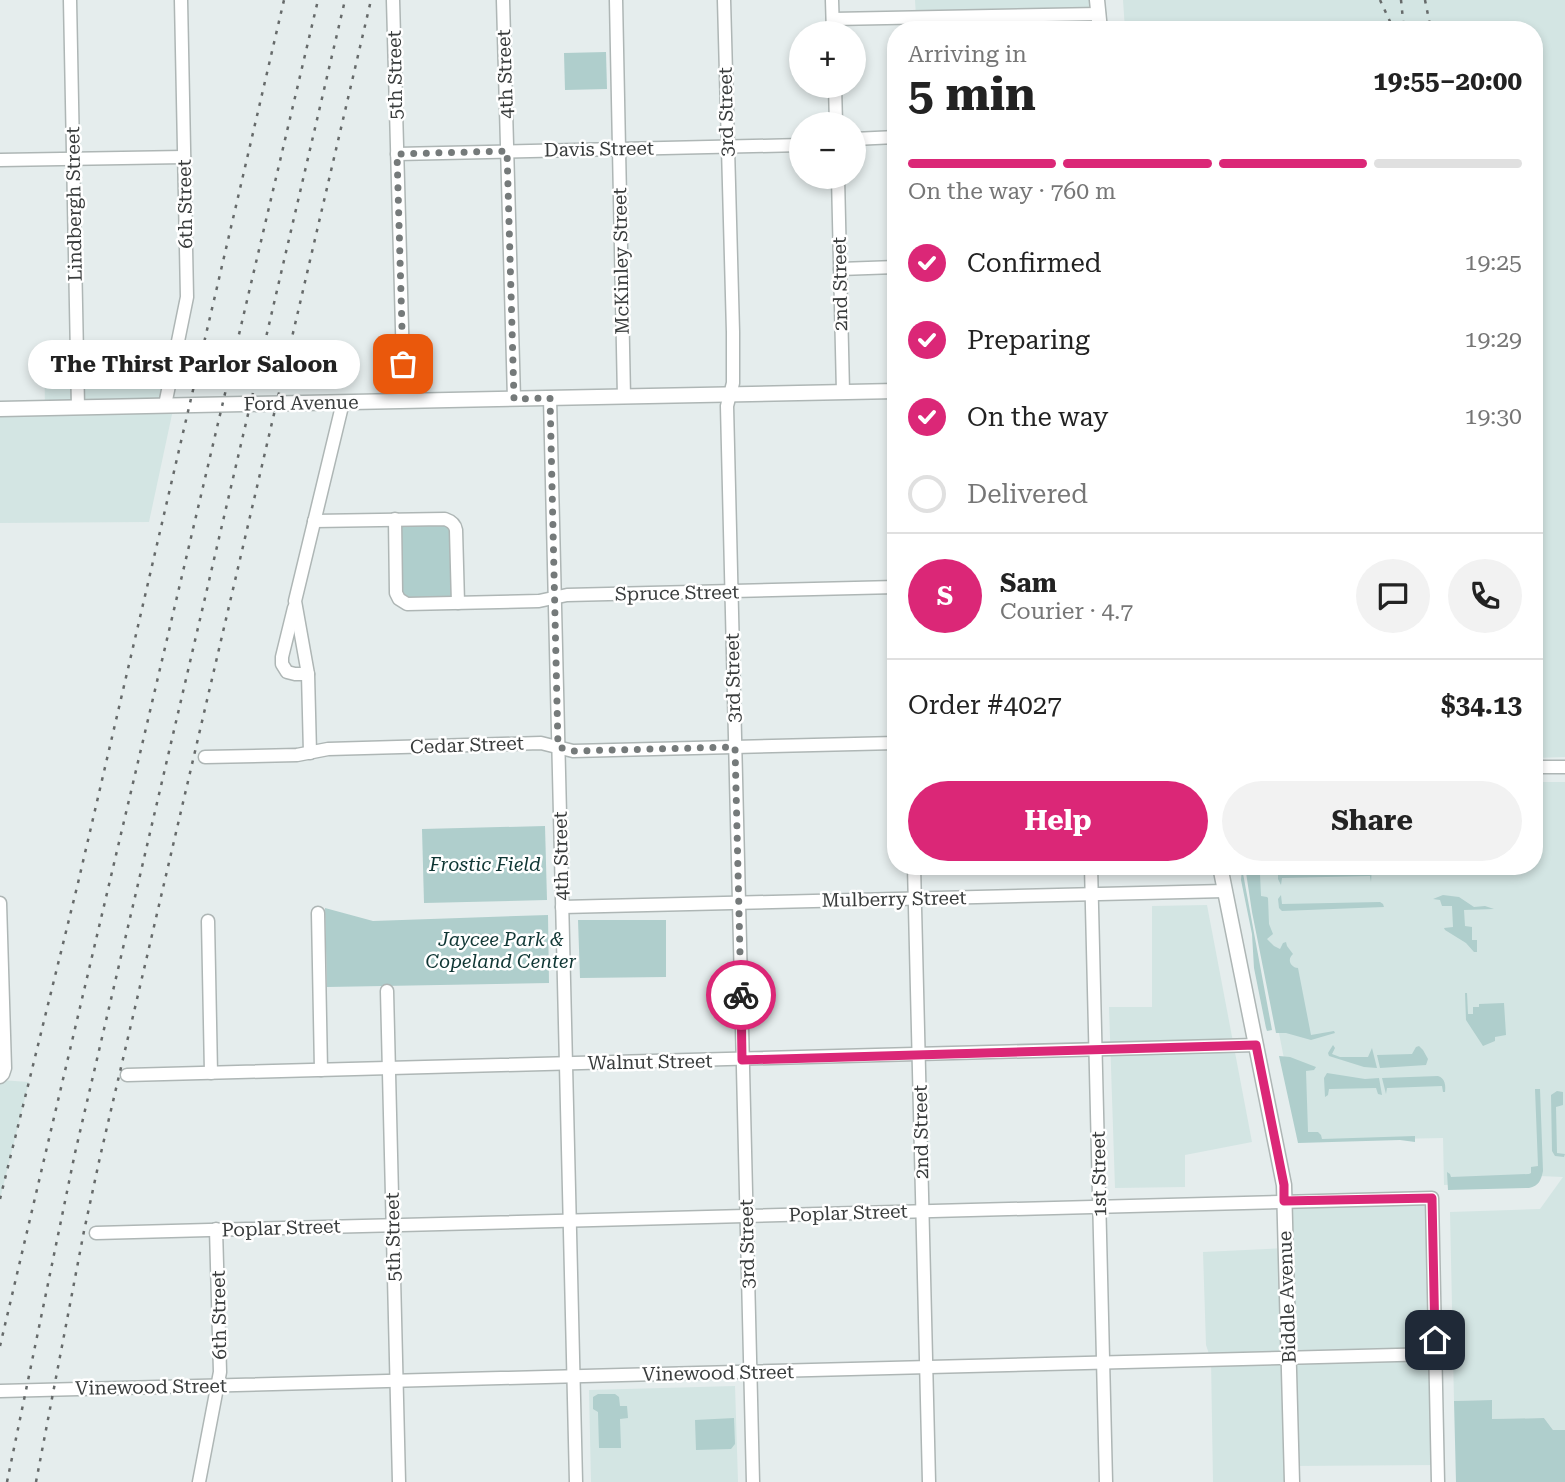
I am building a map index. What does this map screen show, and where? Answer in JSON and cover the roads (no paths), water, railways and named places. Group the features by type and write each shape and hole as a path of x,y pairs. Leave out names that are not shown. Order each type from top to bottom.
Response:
{"main road":[{"name":"Ford Avenue","path":"0,409 887,391"},
{"name":"Biddle Avenue","path":"1222,875 1284,1185 1292,1482"}],"street":[{"name":"Lindbergh Street","path":"70,0 78,407"},
{"name":"6th Street","path":"165,405 187,297 181,0"},
{"name":"5th Street","path":"393,0 404,401"},
{"name":"4th Street","path":"503,0 514,399"},
{"name":"McKinley Street","path":"616,0 624,397"},
{"name":"3rd Street","path":"723,0 733,332 733,383 727,409 752,1482"},
{"path":"832,0 833,19 1098,7"},
{"path":"866,138 887,137"},
{"name":"Davis Street","path":"397,154 789,145"},
{"path":"0,160 184,157"},
{"name":"2nd Street","path":"838,189 843,392"},
{"path":"839,268 887,267"},
{"name":"4th Street","path":"550,398 576,1482"},
{"path":"308,674 286,672 282,657 343,402"},
{"name":"Spruce Street","path":"395,519 396,593 399,599 407,604 539,601 568,595 887,587"},
{"path":"314,521 445,519 454,524 458,603"},
{"path":"295,601 308,674 310,752"},
{"name":"Cedar Street","path":"205,757 297,755 328,749 541,743 573,751 887,743"},
{"path":"1543,767 1565,767"},
{"name":"2nd Street","path":"914,875 929,1482"},
{"name":"1st Street","path":"1091,875 1106,1482"},
{"name":"Mulberry Street","path":"562,906 1225,891"},
{"path":"0,903 5,1059 2,1075"},
{"path":"318,913 321,1070"},
{"path":"208,921 211,1073"},
{"name":"5th Street","path":"387,991 399,1482"},
{"name":"Walnut Street","path":"127,1075 1256,1045"},
{"name":"Poplar Street","path":"96,1233 1432,1198 1436,1354"},
{"name":"6th Street","path":"198,1482 220,1370 216,1230"},
{"path":"1436,1354 1438,1482"},
{"name":"Vinewood Street","path":"0,1391 1436,1354"}],"railway":[{"path":"0,1199 78,883 284,0"},
{"path":"0,1346 318,0"},
{"path":"7,1482 75,1153 345,0"},
{"path":"36,1482 100,1157 371,0"},
{"path":"1380,0 1390,21"},
{"path":"1401,0 1403,21"},
{"path":"1425,0 1429,21"}],"place":[{"name":"The Thirst Parlor Saloon","path":"403,364"}],"park label":[{"name":"Frostic Field","path":"485,864"},
{"name":"Jaycee Park & Copeland Center","path":"501,950"}]}
